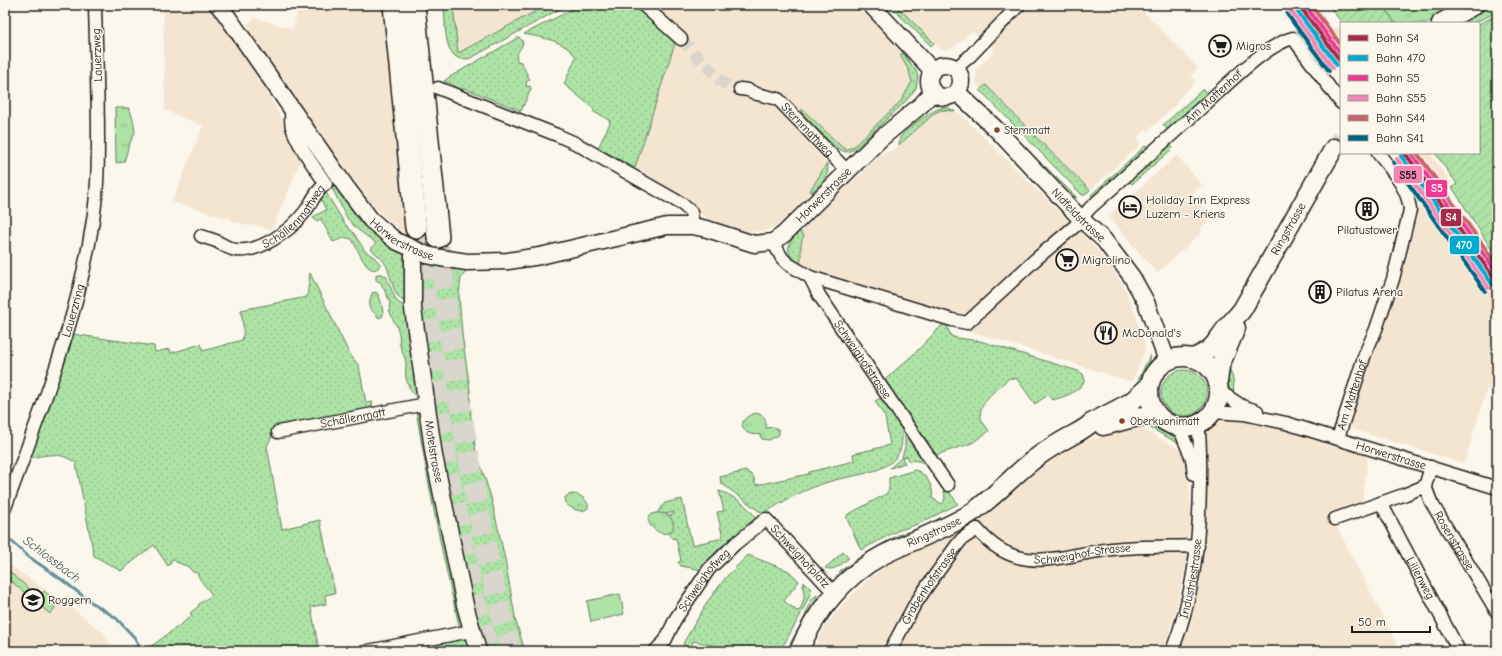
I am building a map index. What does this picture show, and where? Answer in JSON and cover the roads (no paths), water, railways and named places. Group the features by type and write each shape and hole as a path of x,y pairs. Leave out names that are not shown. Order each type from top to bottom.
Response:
{"highway":[{"path":"394,5 416,228"},
{"path":"414,5 438,237"}],"main road":[{"path":"1443,22 1474,5"},
{"name":"Ringstrasse","path":"1218,386 1220,366 1235,332 1242,310 1334,148"},
{"name":"Ringstrasse","path":"1193,358 1206,352 1215,345 1226,328 1242,310"},
{"path":"1180,357 1193,358 1209,366 1218,386 1216,406 1206,419 1198,424 1189,427 1179,427 1166,422 1158,416 1150,404 1148,395 1149,386 1156,369 1167,361 1180,357"},
{"name":"Ringstrasse","path":"799,651 813,624 835,594 854,574 871,562 954,522 978,508 1036,458 1055,445 1086,428 1091,423 1131,402 1149,386"},
{"name":"Ringstrasse","path":"1086,428 1140,416 1158,416"}],"street":[{"name":"Lauerzweg","path":"96,5 98,105"},
{"name":"Horwerstrasse","path":"218,5 292,108 346,187 371,220 396,241 427,255 455,261 508,261 540,256 658,227 676,225 693,226 754,244 773,242 784,234 879,140 921,105 933,92"},
{"path":"643,5 680,40"},
{"path":"871,5 932,70"},
{"path":"956,68 969,57 1018,5"},
{"name":"Am Mattenhof","path":"1081,219 1090,208 1255,60 1283,40 1293,38 1340,102"},
{"path":"943,64 948,64 956,68 961,80 961,84 957,92 953,95 945,97 933,92 928,81 932,70 943,64"},
{"path":"438,88 557,134 575,143 682,204 691,212 693,226"},
{"name":"Sternmattweg","path":"740,89 778,99 847,171"},
{"name":"Nidfeldstrasse","path":"957,92 997,130 1081,219 1104,240 1132,277 1146,302 1167,361"},
{"name":"Lauerzring","path":"5,508 67,335 90,241 96,194 98,105"},
{"name":"Schällenmattweg","path":"201,236 214,240 234,250 254,249 294,225 305,212 319,189 326,184 295,134 291,118 292,108"},
{"name":"Am Mattenhof","path":"1338,438 1365,354 1376,329 1393,279 1410,210 1406,192 1379,154"},
{"path":"773,242 782,258 788,264 810,277 952,320 967,323 1081,219"},
{"name":"Motelstrasse","path":"413,249 413,309 434,456 472,630 478,651"},
{"name":"Schweighofstrasse","path":"810,277 818,295 948,485"},
{"name":"Horwerstrasse","path":"1218,386 1242,406 1286,423"},
{"name":"Schällenmatt","path":"278,432 426,404"},
{"name":"Horwerstrasse","path":"1212,412 1244,414 1286,423 1497,488"},
{"name":"Industriestrasse","path":"1172,651 1189,598 1198,546 1200,462 1198,424"},
{"name":"Industriestrasse","path":"1179,427 1192,459 1200,504"},
{"path":"1335,519 1425,486 1431,467"},
{"name":"Rosenstrasse","path":"1425,486 1431,502 1497,612"},
{"name":"Lilienweg","path":"1381,503 1457,647 1452,651"},
{"name":"Schweighofplatz","path":"766,519 835,594"},
{"name":"Schweighofweg","path":"655,651 665,641 676,618 709,569 735,544 766,519"},
{"name":"Schweighof-Strasse","path":"977,529 989,542 1002,552 1015,557 1035,560 1122,548 1198,546"},
{"name":"Grabenhofstrasse","path":"890,651 914,606 932,580 960,542 977,529"},
{"path":"368,651 472,630"}],"waterway":[{"name":"Schlossbach","path":"5,531 8,538 29,557 88,600 116,618 135,638 141,651"}],"tunnel":[{"path":"681,39 720,80 731,88 740,89"},
{"path":"1334,148 1340,139"},
{"path":"416,228 448,471 470,581 488,651"},
{"path":"438,237 468,452 493,581 511,651"}],"rail line":[{"name":"S4","path":"1299,5 1340,61"},
{"name":"S5","path":"1305,5 1340,53"},
{"name":"S44","path":"1311,5 1340,44"},
{"name":"470","path":"1295,8 1337,65"},
{"name":"S55","path":"1291,11 1333,68"},
{"name":"S41","path":"1287,14 1329,71"},
{"name":"S4","path":"1406,154 1497,282"},
{"name":"S5","path":"1412,154 1497,273"},
{"name":"S44","path":"1418,154 1497,265"},
{"name":"470","path":"1401,156 1493,285"},
{"name":"S55","path":"1397,159 1489,288"},
{"name":"S41","path":"1393,162 1485,291"}],"place":[{"name":"Migros","path":"1220,46"},
{"name":"Sternmatt","path":"997,130"},
{"name":"Holiday Inn Express Luzern - Kriens","path":"1130,207"},
{"name":"Pilatustower","path":"1367,209"},
{"name":"Migrolino","path":"1067,260"},
{"name":"Pilatus Arena","path":"1320,292"},
{"name":"McDonald's","path":"1106,333"},
{"name":"Oberkuonimatt","path":"1122,421"},
{"name":"Roggern","path":"33,600"}]}
